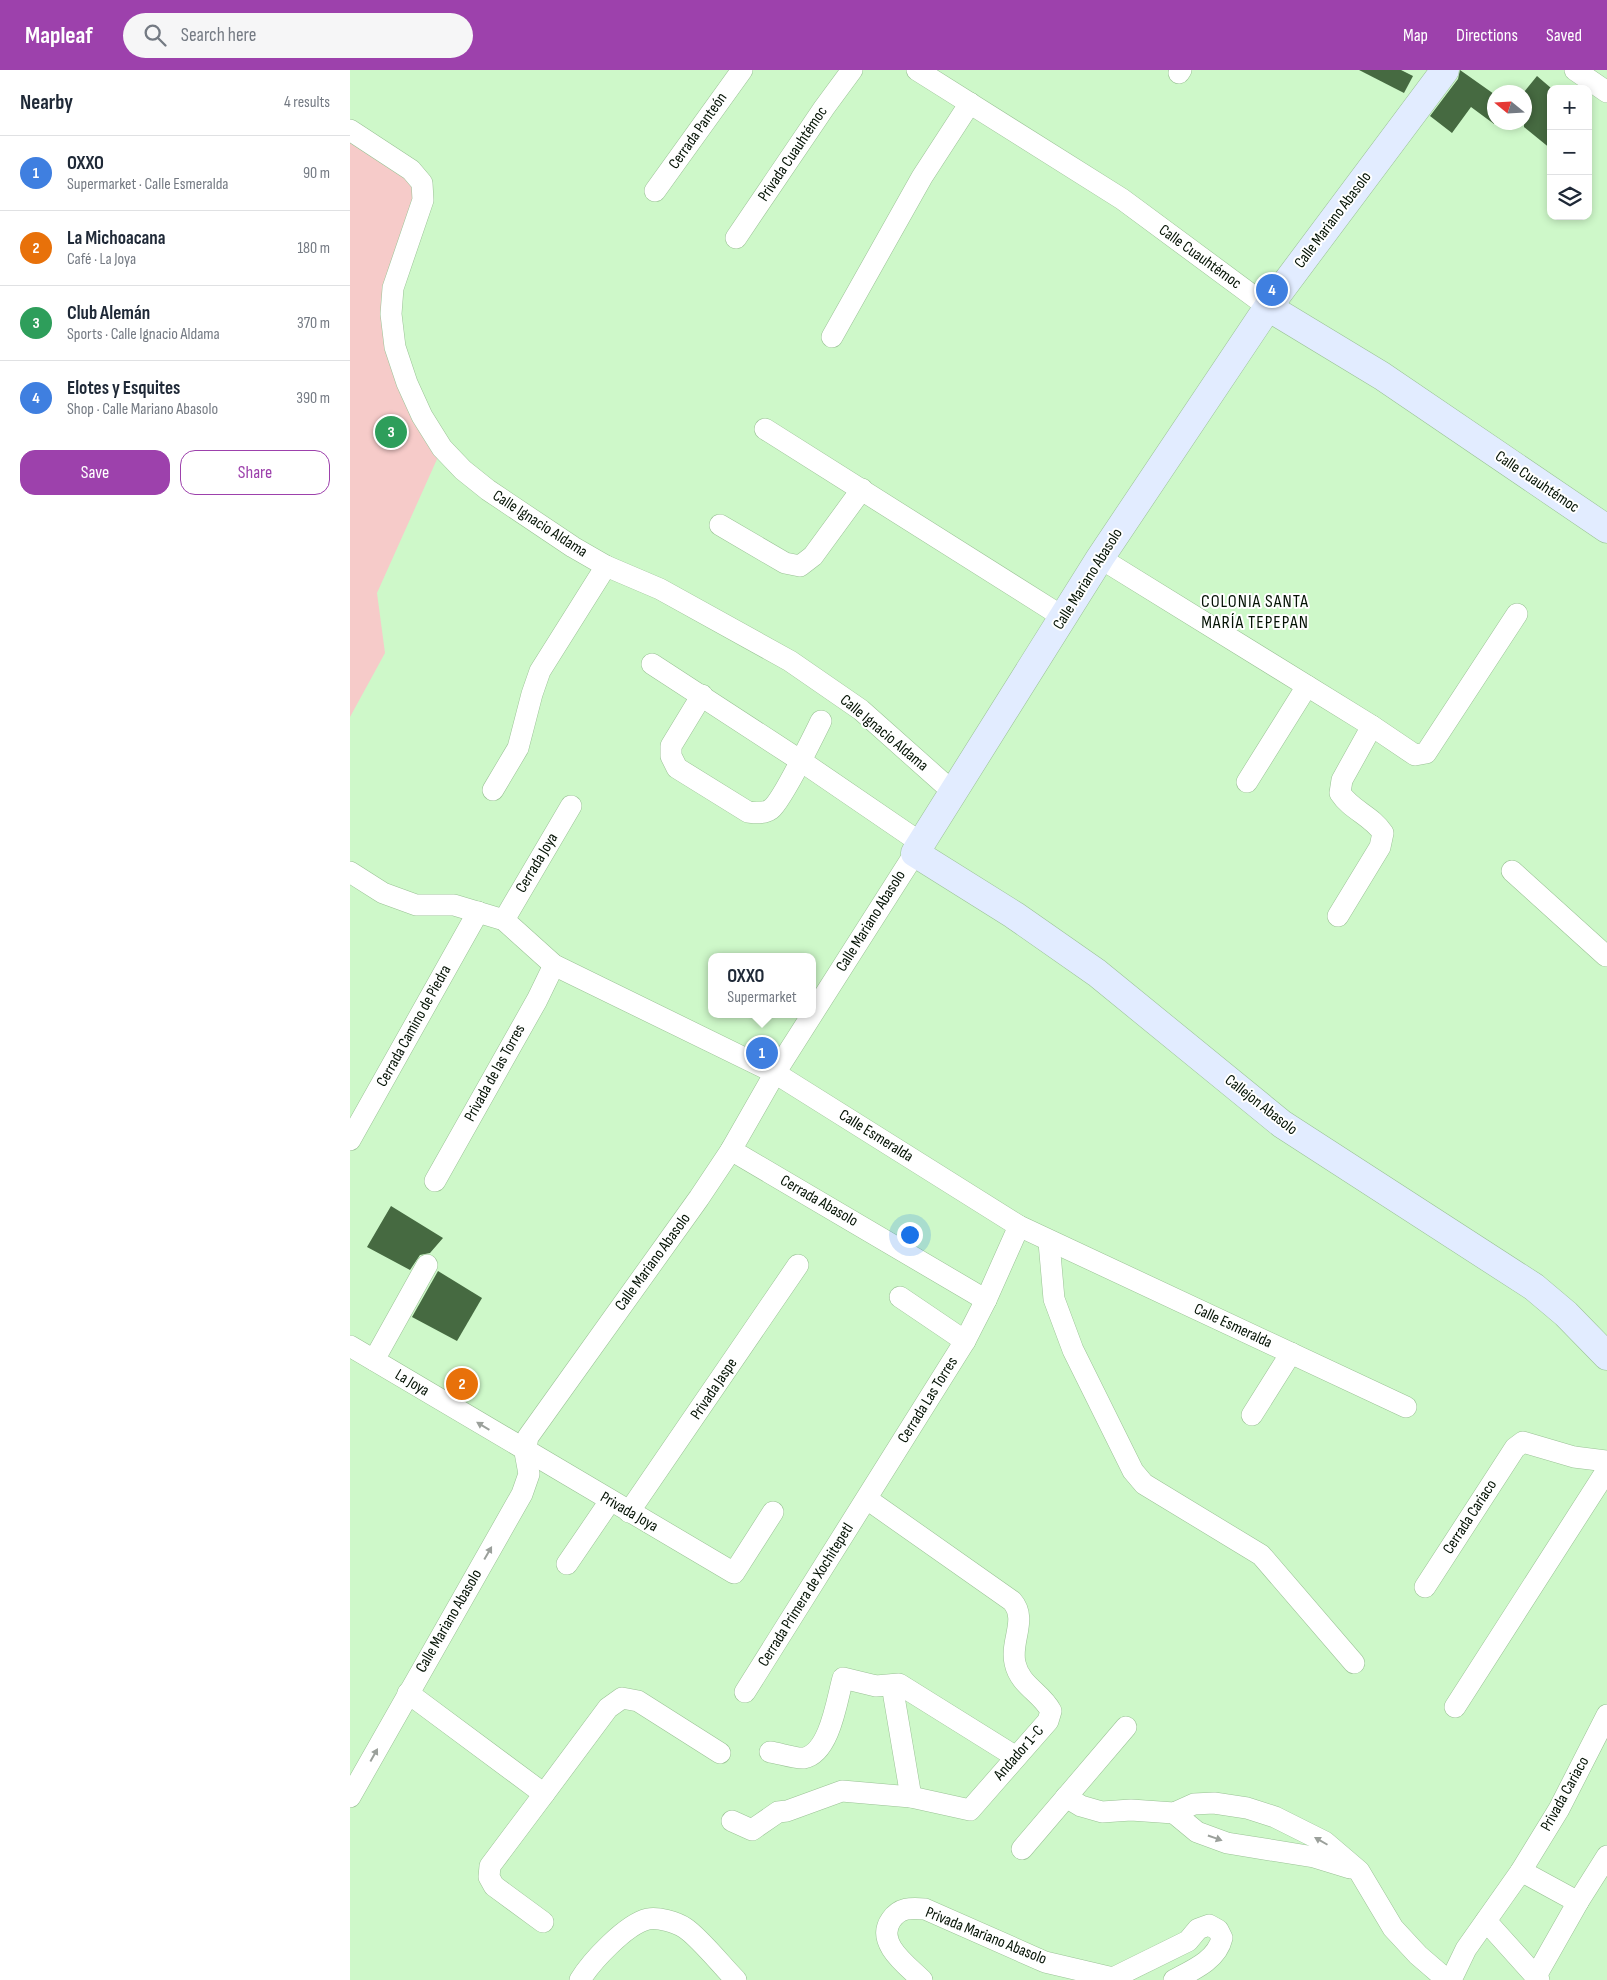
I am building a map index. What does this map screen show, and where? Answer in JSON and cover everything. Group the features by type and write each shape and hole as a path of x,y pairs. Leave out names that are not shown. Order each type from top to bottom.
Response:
{"street":[{"name":"Cerrada Panteón","path":"655,192 742,70"},
{"name":"Privada Cuauhtémoc","path":"736,238 852,70"},
{"name":"Calle Cuauhtémoc","path":"917,70 1122,199 1268,306 1382,376 1607,529"},
{"name":"Calle Mariano Abasolo","path":"816,1008 1100,558 1268,306 1445,70"},
{"path":"1575,70 1607,92"},
{"path":"832,336 922,178 970,102"},
{"name":"Calle Ignacio Aldama","path":"350,130 411,170 422,183 423,200 393,288 391,314 395,347 408,383 422,416 442,448 469,475 557,536 606,566 660,589 790,661 861,710 953,792"},
{"path":"765,429 1064,617"},
{"path":"720,525 785,563 800,566 813,556 862,489"},
{"path":"1100,558 1372,726 1415,755 1426,753 1517,614"},
{"path":"493,790 518,748 540,671 606,566"},
{"path":"652,664 801,761 918,848"},
{"path":"1247,782 1306,686"},
{"path":"702,695 671,746 672,756 677,768 748,812 762,813 772,808 801,761 821,721"},
{"path":"1338,916 1380,847 1383,834 1376,822 1346,802 1340,793 1342,780 1372,726"},
{"name":"Cerrada Joya","path":"504,920 571,806"},
{"name":"Callejon Abasolo","path":"918,848 1097,973 1282,1124 1534,1287 1566,1314 1607,1356"},
{"path":"1512,871 1606,956 1607,954"},
{"name":"Calle Esmeralda","path":"350,872 383,893 416,905 454,905 504,920 554,965 775,1072 1019,1226 1049,1242 1406,1407"},
{"name":"Cerrada Camino de Piedra","path":"350,1140 478,912"},
{"name":"Privada de las Torres","path":"435,1181 537,1000 554,965"},
{"name":"Calle Mariano Abasolo","path":"350,1798 522,1494 529,1474 525,1452 528,1437 699,1198 809,1018"},
{"name":"Cerrada Abasolo","path":"730,1150 986,1300"},
{"name":"Cerrada Las Torres","path":"867,1499 965,1341 986,1300 1019,1226"},
{"path":"1049,1242 1054,1299 1073,1350 1133,1470 1144,1484 1261,1555 1354,1662"},
{"path":"374,1360 427,1265"},
{"name":"Privada Jaspe","path":"629,1512 798,1265"},
{"path":"900,1297 965,1341"},
{"name":"La Joya","path":"350,1346 525,1452"},
{"path":"1252,1415 1291,1353"},
{"name":"Cerrada Cariaco","path":"1425,1587 1515,1448 1523,1442 1532,1443 1574,1457 1607,1461"},
{"name":"Privada Joya","path":"525,1452 734,1573 773,1512"},
{"path":"1455,1707 1607,1470"},
{"name":"Cerrada Primera de Xochitepetl","path":"745,1692 867,1499"},
{"name":"Andador 1-C","path":"732,1821 752,1830 778,1812 787,1812 842,1791 911,1797 970,1810 1048,1721 1051,1711 1046,1702 1021,1680 1014,1662 1015,1634 1020,1620 1019,1609 1012,1601 867,1499"},
{"path":"567,1564 610,1501"},
{"path":"770,1752 804,1758 817,1750 829,1729 843,1678 876,1686 899,1684 1016,1757"},
{"path":"892,1685 911,1797"},
{"path":"408,1693 544,1794"},
{"path":"543,1922 494,1886 489,1877 490,1866 608,1708 622,1698 638,1701 720,1753"},
{"name":"Privada Cariaco","path":"1449,1980 1466,1949 1521,1872 1559,1808 1607,1715"},
{"path":"1022,1849 1126,1726"},
{"path":"1066,1797 1081,1806 1102,1812 1131,1810 1174,1813 1194,1804 1214,1803 1247,1808 1275,1817 1325,1842 1359,1871 1393,1928 1418,1955 1449,1980"},
{"path":"1174,1813 1197,1832 1227,1842 1314,1857 1359,1871"},
{"path":"1486,1921 1537,1978 1578,1902 1607,1856"},
{"path":"1521,1872 1578,1902"},
{"name":"Privada Mariano Abasolo","path":"922,1980 893,1950 887,1940 887,1927 895,1914 908,1908 925,1909 1045,1962 1113,1978 1188,1941 1198,1930 1209,1925 1218,1930 1222,1938 1220,1948 1211,1958 1174,1980"},
{"path":"580,1980 587,1969 627,1929 647,1919 660,1919 685,1928 736,1980"}],"shaded area":[{"path":"350,130 422,183 391,314 442,448 377,593 385,653 350,717"}],"building":[{"path":"1359,70 1401,70 1413,76 1404,93"},
{"path":"1460,70 1487,89 1487,119 1471,107 1452,133 1430,116 1458,79"},
{"path":"1537,76 1548,85 1547,146 1528,130 1532,130 1532,85 1530,85"},
{"path":"391,1206 443,1238 430,1253 420,1255 410,1270 367,1247"},
{"path":"438,1271 482,1298 457,1341 412,1317"}],"place":[{"name":"Elotes y Esquites","path":"1272,290"},
{"name":"Club Alemán","path":"391,432"},
{"name":"OXXO","path":"762,1053"},
{"name":"La Michoacana","path":"462,1384"}],"district":[{"name":"COLONIA SANTA MARÍA TEPEPAN","path":"1255,611"}]}
